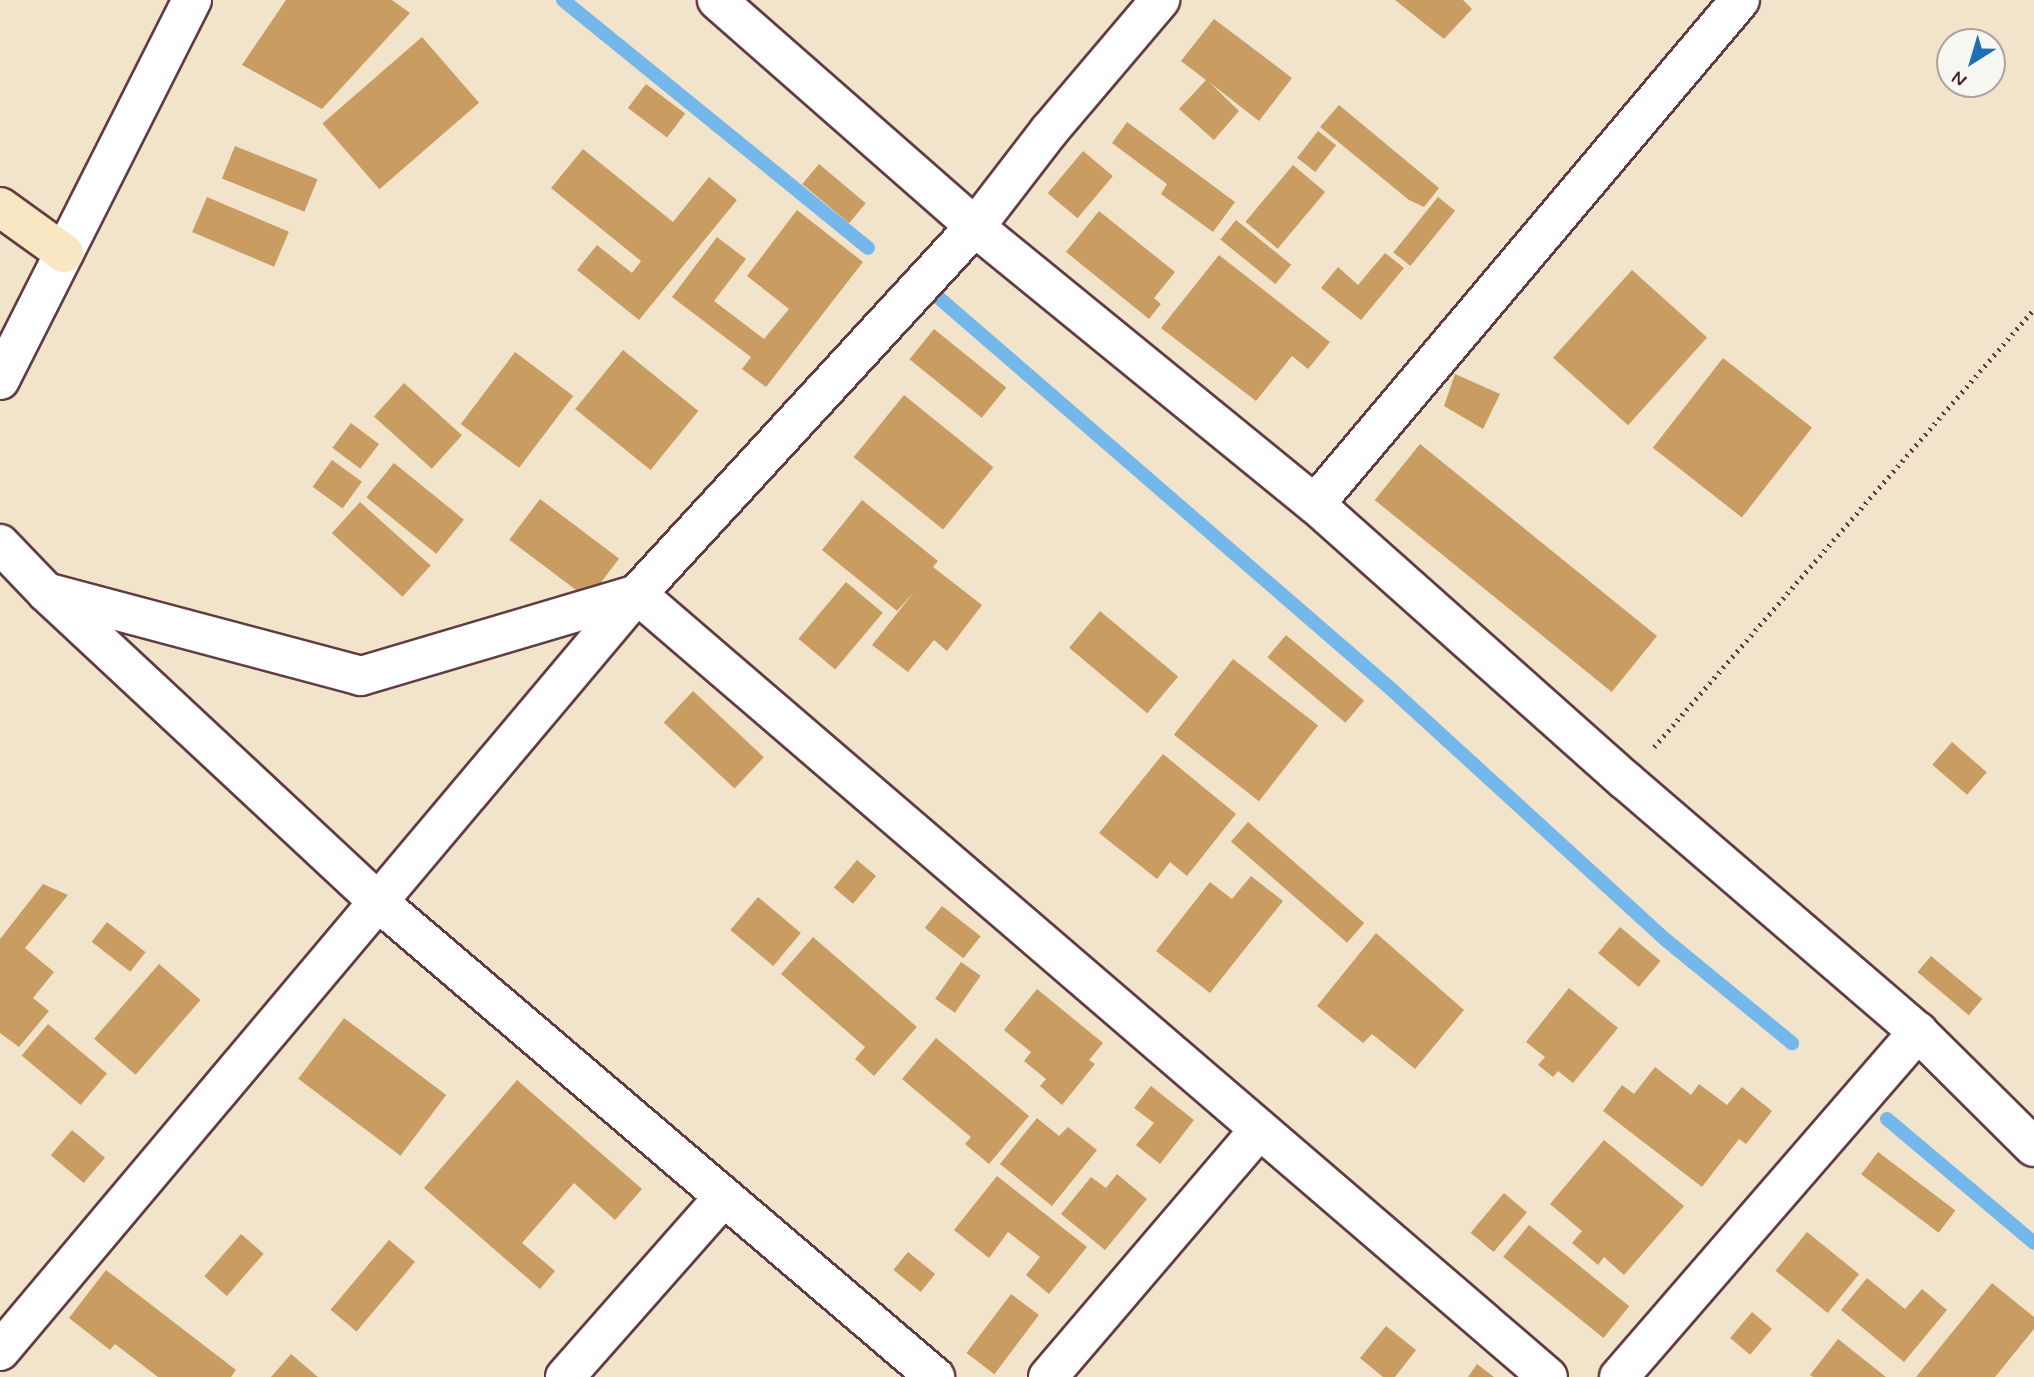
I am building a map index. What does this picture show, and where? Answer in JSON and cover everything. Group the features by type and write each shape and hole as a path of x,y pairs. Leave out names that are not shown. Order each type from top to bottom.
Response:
{"street":[{"path":"0,380 192,0"},
{"path":"718,0 975,227 1315,504 1625,780 1918,1032 2034,1147"},
{"path":"0,1351 376,900 636,594 975,227 1049,131 1160,0"},
{"path":"1315,504 1740,0"},
{"path":"0,207 64,253"},
{"path":"0,544 46,592 376,900 935,1377"},
{"path":"46,592 362,676 636,594"},
{"path":"636,594 1258,1131 1548,1377"},
{"path":"1619,1377 1918,1032"},
{"path":"1048,1377 1258,1131"},
{"path":"565,1377 723,1198"}],"path":[{"path":"1625,780 2034,309"}],"building":[{"path":"286,0 392,0 410,13 322,109 242,65"},
{"path":"1395,0 1463,0 1472,9 1444,39"},
{"path":"1214,19 1292,78 1259,121 1209,82 1239,111 1214,140 1179,109 1206,80 1181,61"},
{"path":"422,37 479,103 379,189 322,124"},
{"path":"646,84 685,113 667,137 628,108"},
{"path":"1339,105 1439,188 1424,207 1409,200 1320,127"},
{"path":"1127,122 1235,202 1213,232 1161,194 1167,184 1112,143"},
{"path":"1318,131 1336,145 1315,172 1297,158"},
{"path":"235,146 318,179 304,212 222,178"},
{"path":"583,149 673,222 709,177 737,200 639,320 577,270 597,245 632,273 641,261 551,188"},
{"path":"1083,151 1113,176 1078,218 1048,193"},
{"path":"819,164 866,203 849,223 802,184"},
{"path":"1293,165 1325,192 1278,249 1245,222"},
{"path":"207,197 289,232 274,267 192,232"},
{"path":"1438,197 1455,211 1410,266 1393,252"},
{"path":"797,210 863,262 766,387 742,369 751,357 672,297 717,237 746,259 714,301 764,339 789,309 747,276"},
{"path":"1099,211 1175,272 1154,298 1161,304 1149,319 1066,252"},
{"path":"1236,220 1291,265 1275,284 1220,239"},
{"path":"1385,253 1404,268 1361,320 1321,288 1338,267 1358,285"},
{"path":"1219,255 1330,342 1308,369 1292,356 1256,401 1161,328"},
{"path":"1632,270 1707,338 1628,425 1553,358"},
{"path":"934,329 1006,388 982,418 909,359"},
{"path":"623,350 698,411 651,470 575,409"},
{"path":"515,352 573,396 519,468 461,424"},
{"path":"1723,358 1812,428 1742,517 1653,448"},
{"path":"1455,374 1500,394 1483,429 1444,406"},
{"path":"404,383 462,435 432,469 374,416"},
{"path":"904,395 993,467 943,530 854,457"},
{"path":"351,423 379,444 360,469 332,448"},
{"path":"1420,444 1657,636 1612,692 1375,500"},
{"path":"332,460 362,482 343,508 313,487"},
{"path":"394,463 464,520 436,554 366,497"},
{"path":"540,499 619,559 588,599 509,540"},
{"path":"862,500 938,561 933,567 982,605 947,651 934,640 908,672 872,645 914,592 897,611 822,550"},
{"path":"360,502 431,566 402,597 332,533"},
{"path":"846,582 883,613 835,670 798,639"},
{"path":"1100,611 1178,677 1147,713 1069,648"},
{"path":"1286,635 1364,701 1345,723 1267,657"},
{"path":"1233,659 1318,725 1259,801 1174,735"},
{"path":"693,691 764,757 735,789 664,722"},
{"path":"1952,742 1987,772 1967,795 1932,765"},
{"path":"1163,754 1236,814 1187,876 1170,862 1157,879 1099,833"},
{"path":"1248,822 1364,923 1347,943 1231,842"},
{"path":"857,860 876,876 853,904 834,888"},
{"path":"1251,876 1283,901 1210,993 1156,951 1210,882 1232,899"},
{"path":"43,884 68,895 25,948 54,972 33,998 49,1011 19,1047 0,1033 0,939"},
{"path":"758,897 801,933 773,966 730,930"},
{"path":"942,906 981,936 963,958 925,928"},
{"path":"107,922 146,952 130,972 92,942"},
{"path":"1620,927 1661,961 1639,987 1598,953"},
{"path":"1376,933 1464,1010 1415,1069 1372,1034 1363,1043 1317,1006"},
{"path":"813,937 917,1027 874,1076 855,1059 865,1047 781,974"},
{"path":"1931,956 1982,999 1969,1015 1918,972"},
{"path":"961,962 981,976 955,1013 935,999"},
{"path":"159,964 201,1000 136,1075 94,1039"},
{"path":"1569,988 1618,1028 1573,1083 1558,1071 1553,1077 1538,1065 1545,1057 1526,1042"},
{"path":"1037,989 1103,1043 1089,1060 1095,1064 1062,1105 1040,1086 1046,1079 1024,1061 1031,1052 1004,1030"},
{"path":"344,1018 446,1095 400,1156 298,1079"},
{"path":"48,1024 107,1073 81,1105 22,1055"},
{"path":"936,1038 1029,1116 989,1164 965,1144 971,1137 902,1079"},
{"path":"1655,1067 1691,1095 1699,1084 1727,1105 1742,1087 1772,1111 1746,1144 1739,1139 1702,1187 1603,1111 1622,1085 1634,1094"},
{"path":"517,1080 642,1189 615,1220 574,1183 522,1243 555,1271 540,1289 424,1188"},
{"path":"1151,1086 1194,1120 1160,1164 1136,1145 1154,1123 1134,1108"},
{"path":"1037,1118 1059,1136 1068,1127 1097,1150 1052,1206 1000,1164"},
{"path":"72,1130 105,1158 84,1183 51,1155"},
{"path":"1604,1140 1684,1206 1624,1275 1604,1257 1598,1265 1572,1243 1582,1231 1550,1204"},
{"path":"1878,1152 1955,1210 1939,1233 1861,1174"},
{"path":"1117,1174 1147,1199 1105,1250 1061,1214 1091,1177 1106,1188"},
{"path":"997,1176 1087,1247 1049,1294 1026,1275 1040,1257 1008,1232 989,1258 954,1230"},
{"path":"1504,1193 1527,1212 1494,1252 1471,1233"},
{"path":"1529,1225 1629,1306 1603,1338 1503,1257"},
{"path":"1807,1232 1859,1274 1828,1313 1776,1271"},
{"path":"241,1234 264,1254 227,1296 204,1276"},
{"path":"389,1240 415,1262 357,1332 331,1310"},
{"path":"908,1252 935,1274 921,1292 894,1270"},
{"path":"106,1270 236,1370 231,1377 158,1377 115,1344 110,1350 69,1318"},
{"path":"1867,1278 1905,1309 1922,1289 1947,1310 1904,1362 1841,1310"},
{"path":"1992,1283 2034,1317 2034,1329 1995,1377 1916,1377"},
{"path":"1011,1294 1039,1315 994,1374 966,1353"},
{"path":"1752,1312 1772,1329 1750,1355 1730,1338"},
{"path":"1386,1326 1416,1350 1395,1377 1383,1377 1360,1358"},
{"path":"1838,1339 1886,1377 1810,1375"},
{"path":"291,1354 318,1377 271,1377"},
{"path":"1477,1364 1494,1377 1468,1377"}],"waterway":[{"path":"563,0 868,248"},
{"path":"924,285 1391,689 1666,940 1792,1043"},
{"path":"1887,1119 2034,1243"}]}
